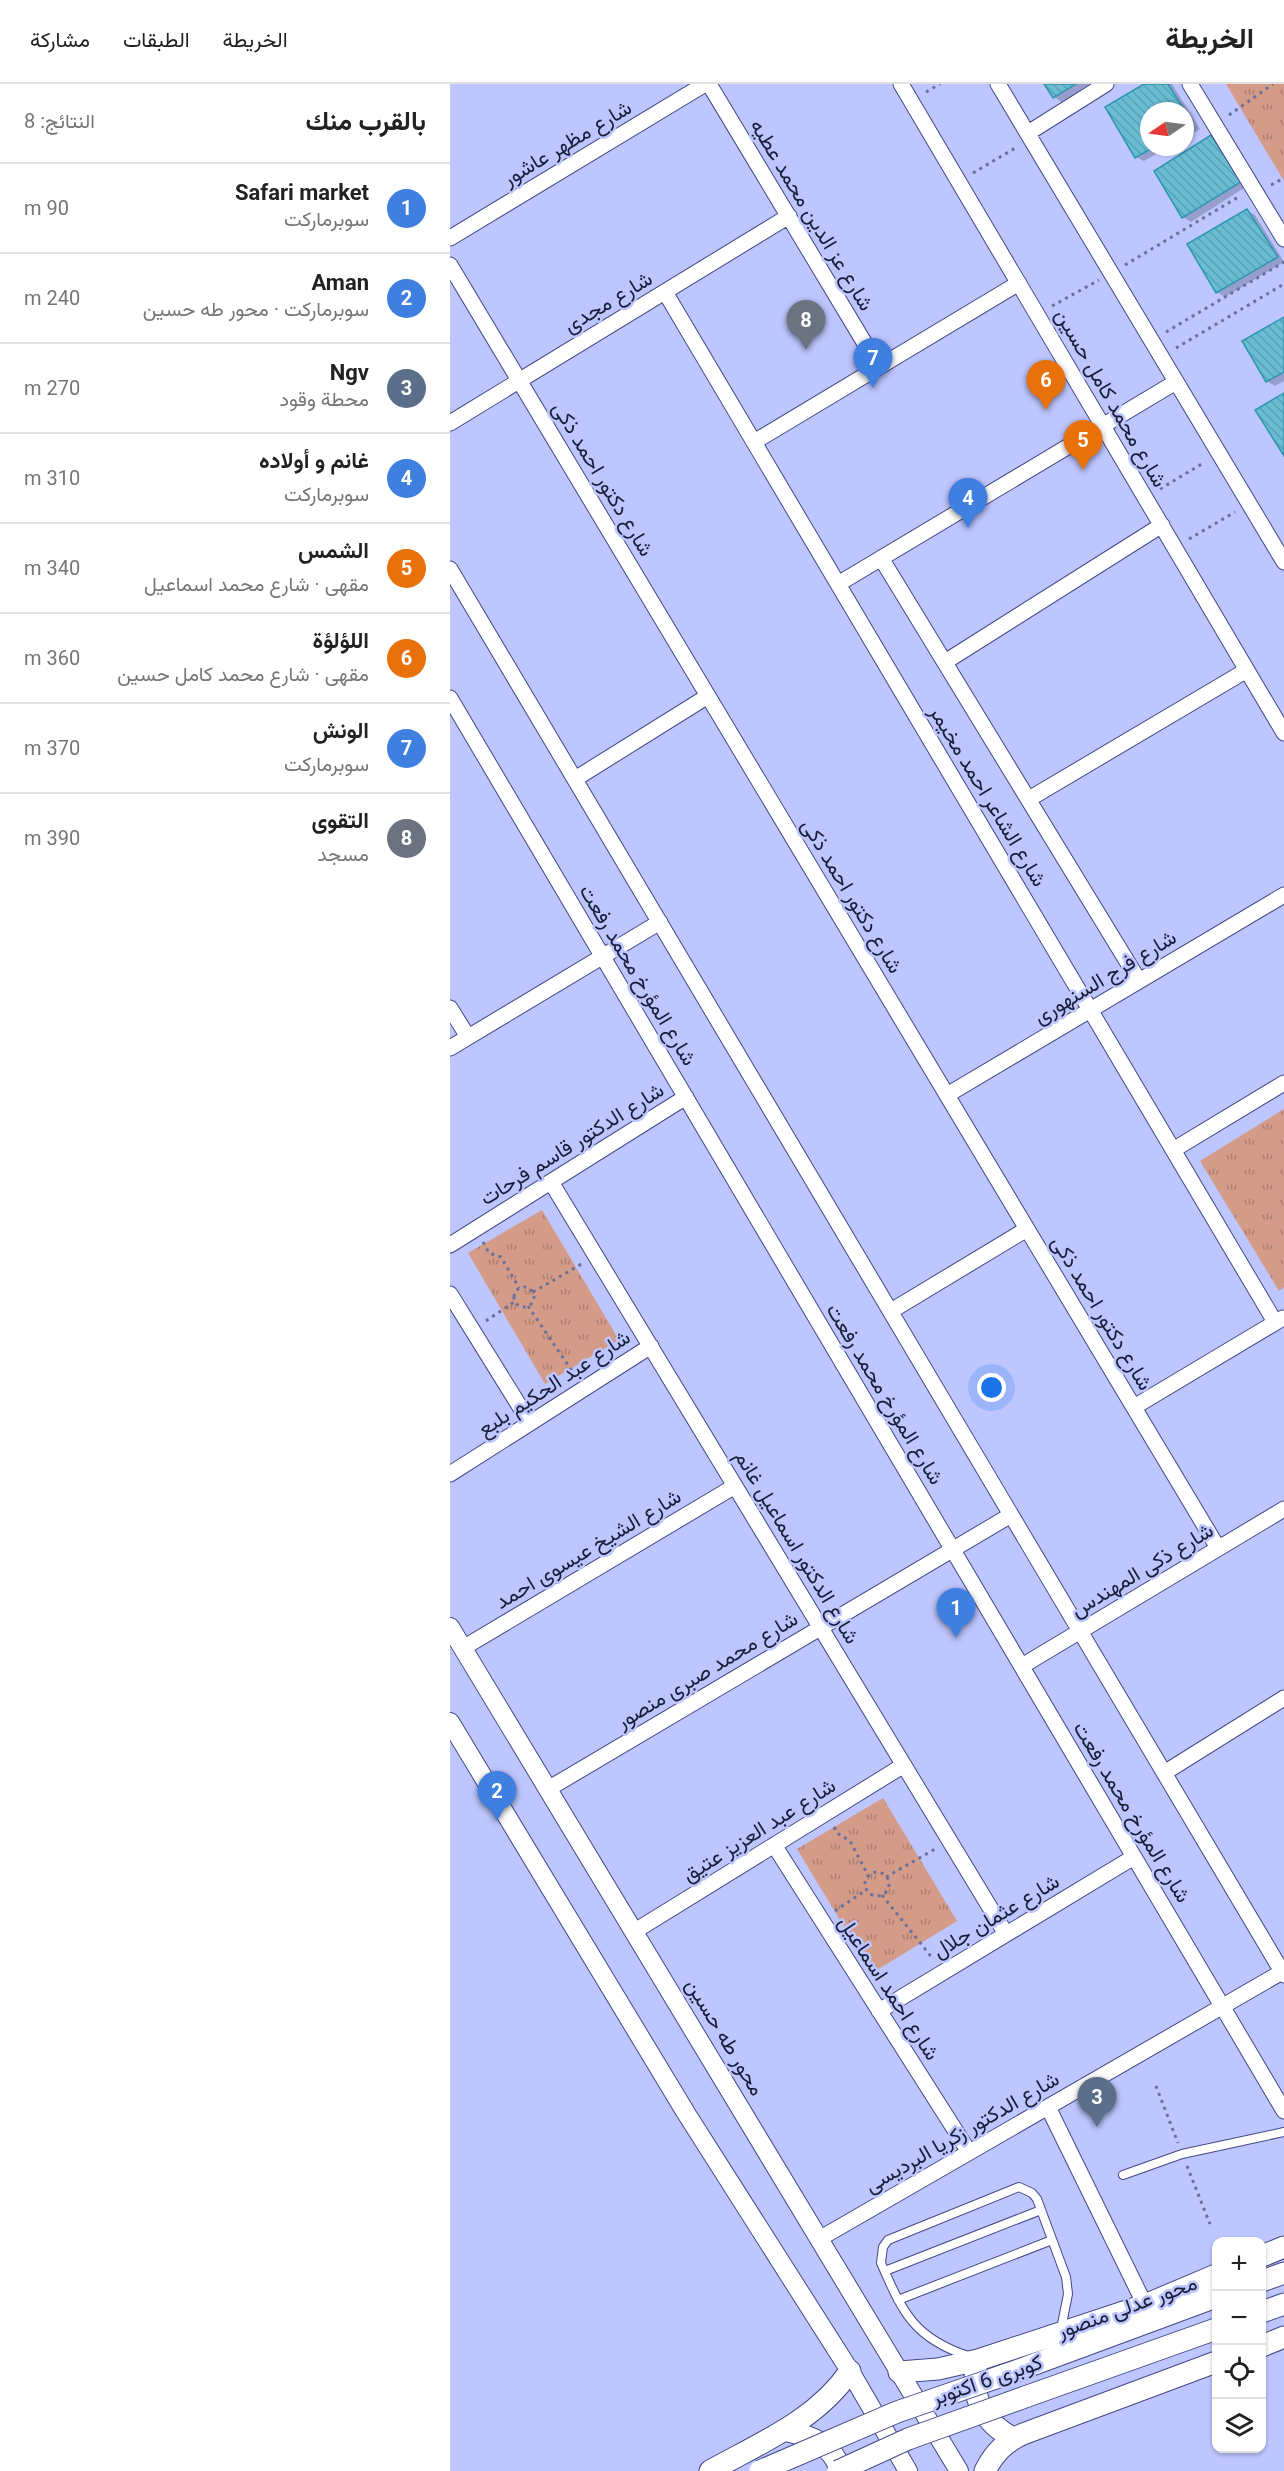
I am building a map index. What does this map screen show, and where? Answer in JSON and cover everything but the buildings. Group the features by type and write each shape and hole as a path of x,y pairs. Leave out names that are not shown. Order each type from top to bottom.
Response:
{"main road":[{"path":"1266,2254 1284,2247"},
{"path":"1266,2280 1284,2273"},
{"name":"محور عدلى منصور","path":"899,2372 938,2369 978,2360 1060,2331 1145,2305 1212,2277"},
{"name":"كوبرى 6 اكتوبر","path":"760,2471 897,2412 1212,2298"},
{"path":"1266,2311 1284,2304"},
{"name":"كوبرى 6 اكتوبر","path":"839,2471 909,2439 1212,2330"},
{"path":"1264,2345 1284,2337"},
{"path":"978,2360 974,2383 980,2406 993,2426 1013,2438"},
{"path":"985,2471 996,2453 1013,2438 1212,2363"},
{"path":"710,2471 784,2430 819,2407 831,2396 849,2371"},
{"path":"784,2430 812,2437 823,2443 832,2452 839,2471"}],"street":[{"name":"شارع عز الدين محمد عطيه","path":"707,84 879,367"},
{"name":"شارع مظهر عاشور","path":"450,238 707,84"},
{"name":"شارع محمد كامل حسين","path":"901,84 1284,732"},
{"path":"998,84 1284,562"},
{"path":"1029,136 1106,84"},
{"path":"1190,84 1284,238"},
{"name":"شارع مجدى","path":"450,423 789,216"},
{"name":"شارع دكتور احمد ذكى","path":"450,265 1218,1548"},
{"path":"754,442 1018,283"},
{"name":"شارع الشاعر احمد مخيمر","path":"665,292 1173,1150 1280,1320"},
{"path":"838,584 1176,382"},
{"path":"945,662 1162,525"},
{"name":"شارع الشاعر احمد مخيمر","path":"881,558 1139,981"},
{"path":"450,569 1283,1973"},
{"path":"1029,800 1247,670"},
{"path":"574,779 708,696"},
{"name":"شارع المؤرخ محمد رفعت","path":"450,698 1284,2111"},
{"name":"شارع فرج السنهورى","path":"947,1095 1284,895"},
{"path":"450,1048 660,922"},
{"path":"450,1008 468,1037"},
{"path":"1173,1150 1284,1083"},
{"name":"شارع الدكتور قاسم فرحات","path":"450,1245 686,1097"},
{"name":"شارع الدكتور اسماعيل غانم","path":"551,1182 1006,1934"},
{"path":"891,1311 1027,1229"},
{"path":"450,1294 530,1424"},
{"path":"1134,1407 1280,1320"},
{"name":"شارع عبد الحكيم بلبع","path":"450,1474 651,1346"},
{"name":"شارع الشيخ عيسوى احمد","path":"463,1648 735,1486"},
{"name":"شارع ذكى المهندس","path":"1022,1666 1284,1509"},
{"name":"شارع محمد صبرى منصور","path":"548,1789 1011,1515"},
{"name":"محور طه حسين","path":"450,1627 959,2471"},
{"path":"1164,1773 1284,1698"},
{"path":"450,1722 686,2113 849,2371 908,2471"},
{"name":"شارع عبد العزيز عتيق","path":"635,1931 904,1765"},
{"name":"شارع احمد اسماعيل","path":"774,1845 969,2152"},
{"name":"شارع عثمان جلال","path":"879,2011 1134,1857"},
{"name":"شارع الدكتور زكريا البرديسى","path":"819,2239 1283,1973"},
{"path":"1048,2107 1145,2305"}],"lane":[{"path":"1123,2175 1182,2154 1284,2132"},
{"path":"978,2360 949,2350 923,2334 903,2312 880,2255 888,2240 1019,2187 1032,2193 1066,2277 1068,2294 1060,2331"},
{"path":"885,2271 1041,2211"},
{"path":"898,2300 1052,2240"}],"path":[{"path":"1215,125 1274,84"},
{"path":"959,182 1029,136"},
{"path":"1037,315 1254,188"},
{"path":"1152,341 1284,261"},
{"path":"1161,356 1284,284"},
{"path":"1145,498 1219,453"},
{"path":"1175,548 1250,504"},
{"path":"477,1228 485,1248 489,1253 501,1257 519,1287"},
{"path":"533,1292 596,1255"},
{"path":"524,1286 533,1292 534,1298 528,1306 523,1307 514,1302 515,1291 519,1287 524,1286"},
{"path":"473,1330 514,1302"},
{"path":"528,1306 584,1389"},
{"path":"827,1812 837,1833 850,1841 868,1875"},
{"path":"886,1877 950,1841"},
{"path":"877,1872 886,1877 889,1884 882,1895 873,1896 866,1890 865,1880 868,1875 877,1872"},
{"path":"821,1920 866,1890"},
{"path":"882,1895 943,1972"}],"green space":[{"path":"1226,84 1284,84 1284,181"},
{"path":"1284,1109 1284,1287 1279,1291 1200,1161"},
{"path":"542,1210 619,1340 545,1384 468,1253"},
{"path":"883,1798 957,1921 872,1973 797,1849"}],"place":[{"name":"التقوى","path":"806,350"},
{"name":"الونش","path":"873,388"},
{"name":"اللؤلؤة","path":"1046,410"},
{"name":"الشمس","path":"1083,470"},
{"name":"غانم و أولاده","path":"968,528"},
{"name":"Safari market","path":"956,1638"},
{"name":"Aman","path":"497,1821"},
{"name":"Ngv","path":"1097,2127"}]}
